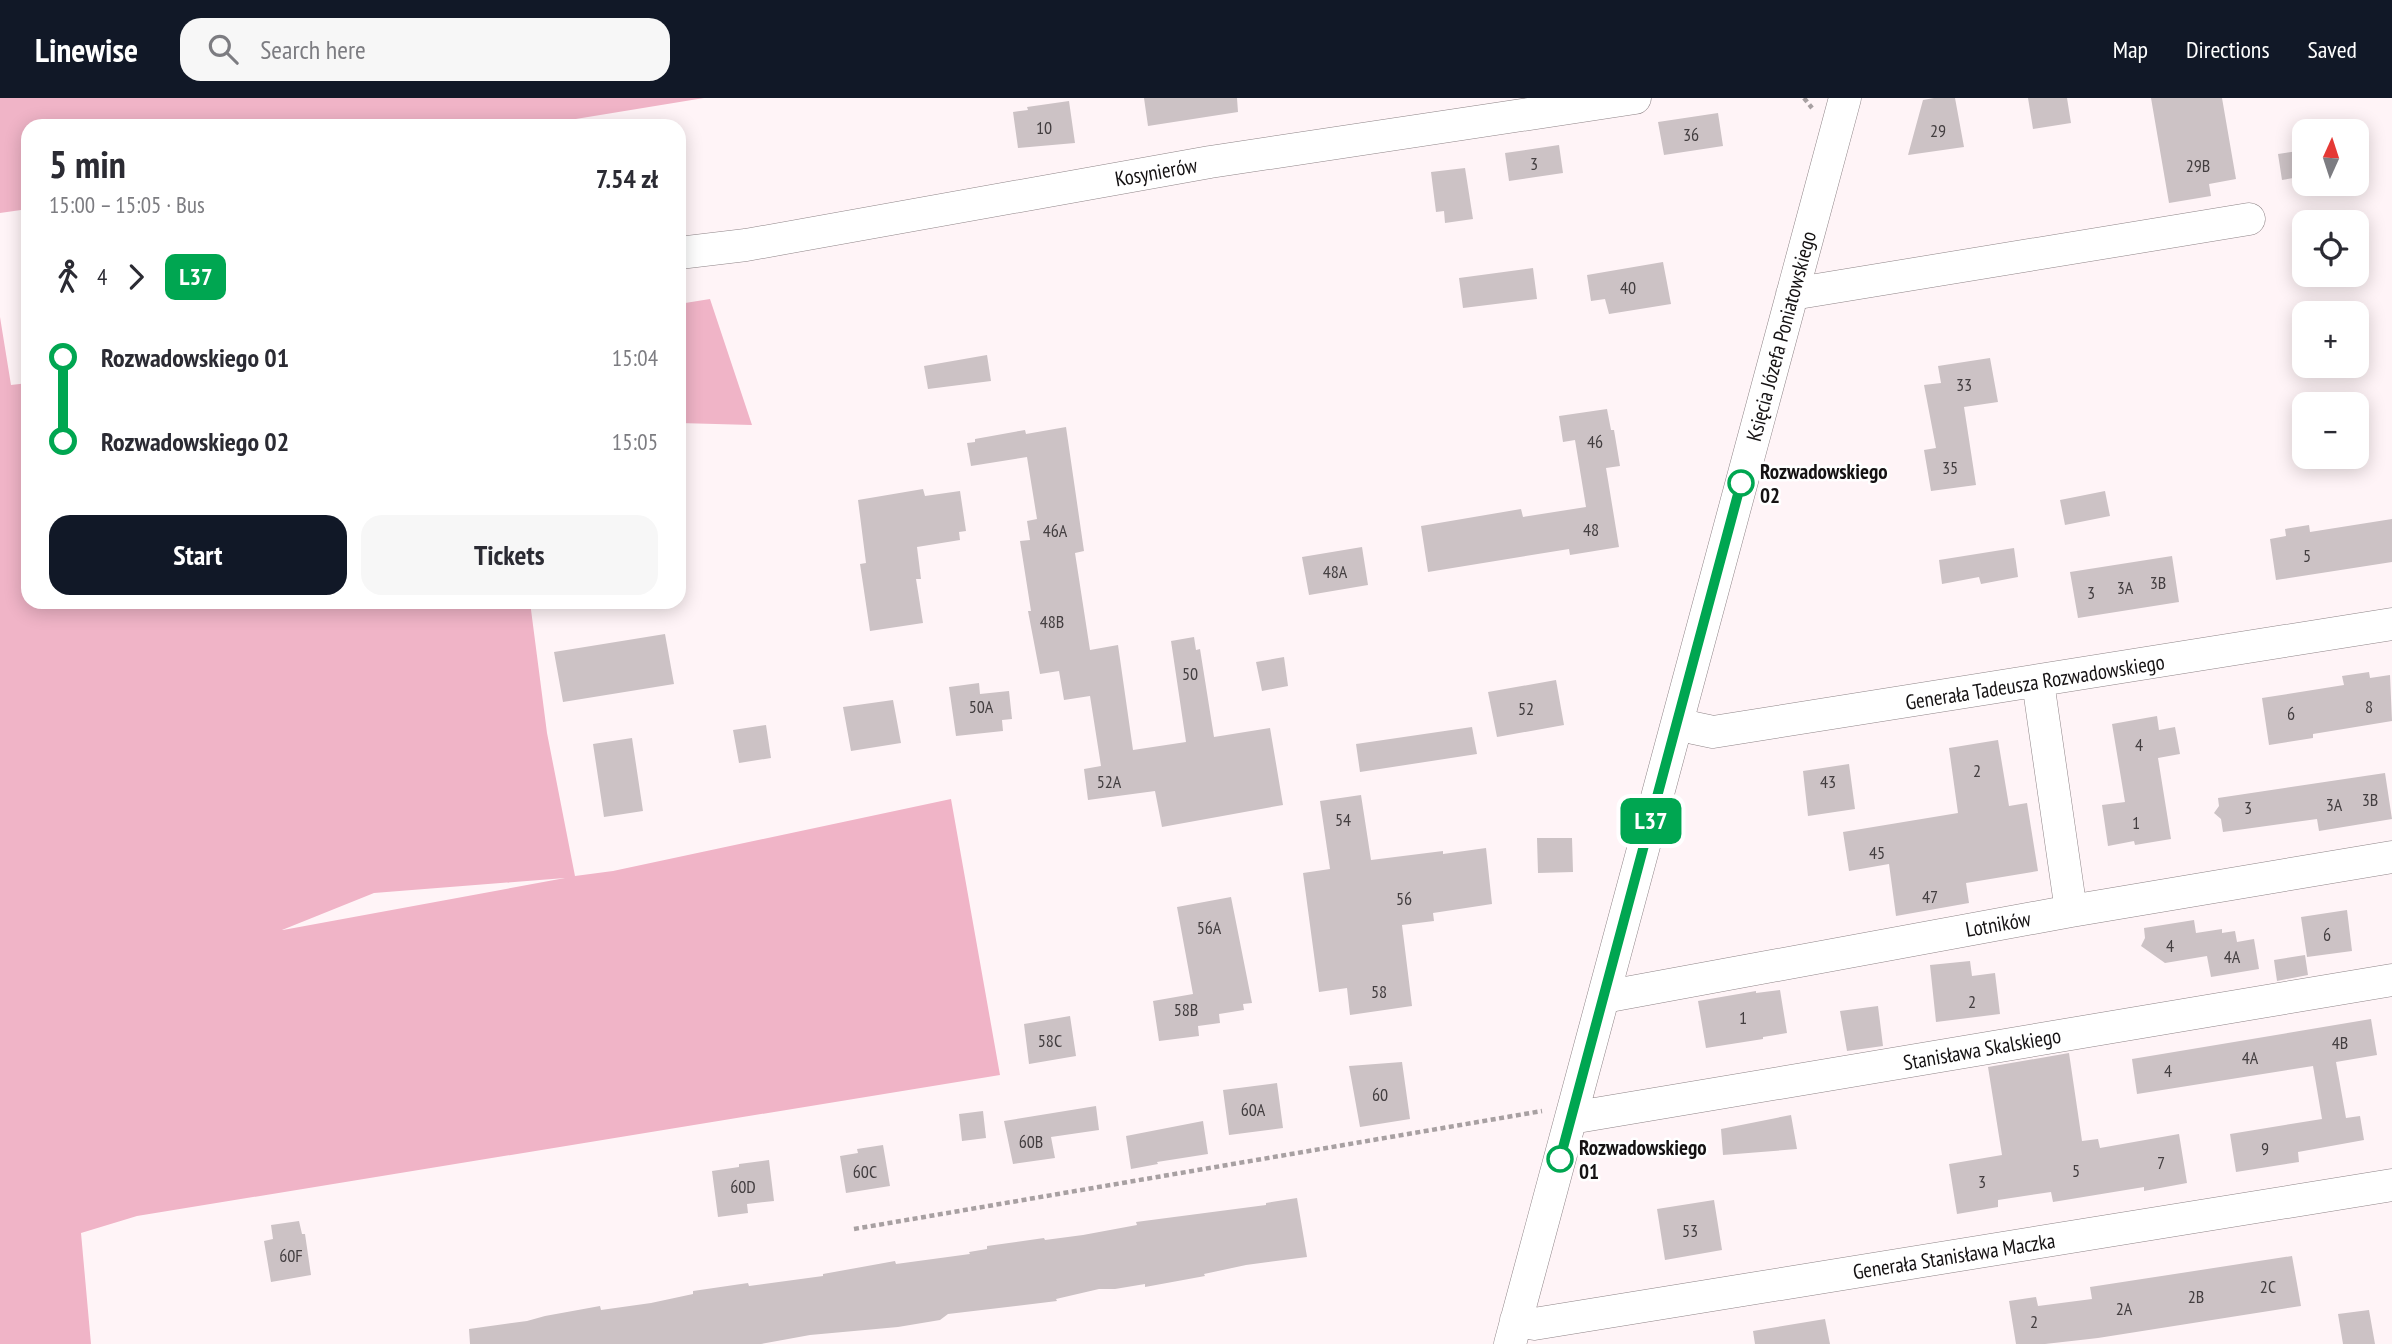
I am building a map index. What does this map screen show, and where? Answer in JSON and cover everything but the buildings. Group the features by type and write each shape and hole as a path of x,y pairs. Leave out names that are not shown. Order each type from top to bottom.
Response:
{"street":[{"name":"Kosynierów","path":"686,252 760,243 1210,162 1635,98"},
{"name":"Księcia Józefa Poniatowskiego","path":"1513,1332 1845,98"},
{"path":"1792,294 2249,219"},
{"name":"Generała Tadeusza Rozwadowskiego","path":"1678,722 1694,729 1713,732 2392,624"},
{"path":"2038,682 2071,911"},
{"name":"Lotników","path":"1604,997 2071,911 2392,857"},
{"name":"Stanisława Skalskiego","path":"1573,1112 2392,979"},
{"name":"Generała Stanisława Maczka","path":"1513,1332 1534,1324 2392,1185"}],"path":[{"path":"854,1229 1573,1112"}],"shaded area":[{"path":"0,98 704,98 576,119 21,119 21,210 0,213"},
{"path":"710,299 752,425 686,423 686,303"},
{"path":"0,317 11,385 21,384 21,609 531,609 547,733 575,876 613,871 951,799 1000,1075 137,1216 81,1233 91,1344 0,1344","holes":["565,878 282,930 374,893"]}],"bus line":[{"name":"L37","path":"1560,1159 1741,483"}],"place":[{"name":"Rozwadowskiego 02","path":"1741,483"},
{"name":"Rozwadowskiego 01","path":"1560,1159"}]}
